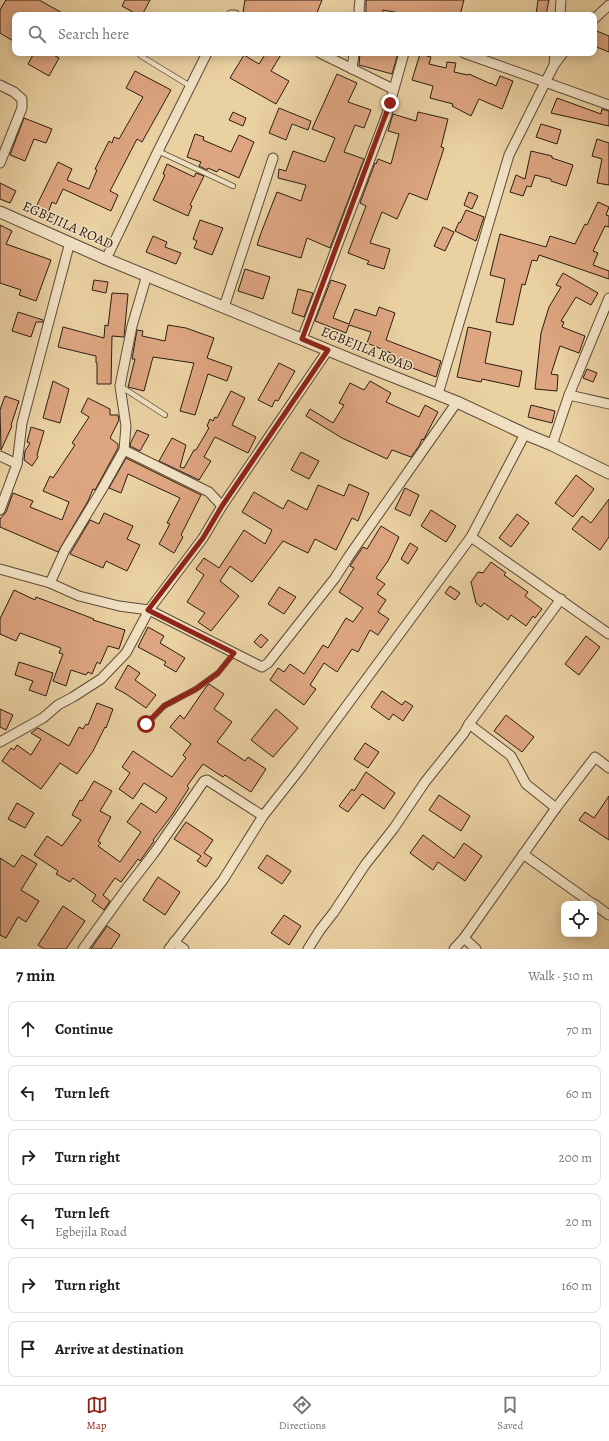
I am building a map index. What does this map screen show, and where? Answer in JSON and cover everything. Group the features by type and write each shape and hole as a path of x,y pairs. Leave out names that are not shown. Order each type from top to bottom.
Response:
{"street":[{"path":"360,0 360,12"},
{"path":"560,12 561,0"},
{"path":"597,16 609,5"},
{"path":"106,259 205,56"},
{"path":"326,56 393,89"},
{"path":"352,69 354,56"},
{"path":"302,339 384,121 403,56"},
{"path":"473,56 609,105"},
{"path":"554,65 555,56"},
{"path":"438,394 509,155 545,81 561,56"},
{"path":"0,85 14,92 22,99 22,108 0,163"},
{"path":"224,307 273,158"},
{"name":"EGBEJILA ROAD","path":"0,212 106,259 457,402 552,445 609,473"},
{"path":"0,510 17,464 22,423 70,242"},
{"path":"50,583 65,550 105,485 124,450 126,426 120,386 132,326 146,275"},
{"path":"552,445 569,395 609,298"},
{"path":"0,742 43,718 58,705 101,679 126,653 148,610 203,538 222,506 328,350"},
{"path":"569,395 609,404"},
{"path":"0,569 50,583 79,596 118,606 148,610 262,667 268,663 334,578 457,402"},
{"path":"184,949 172,946 223,880 264,816 471,537 525,434"},
{"path":"124,450 209,492 222,506"},
{"path":"0,456 17,464"},
{"path":"471,537 609,634"},
{"path":"308,949 365,865 394,828 425,782 464,733 469,724 561,599"},
{"path":"469,724 511,756 526,784 556,808"},
{"path":"454,949 464,938 556,808 595,757 609,768"},
{"path":"83,949 154,853 204,780 207,780 264,816"},
{"path":"523,854 590,901"},
{"path":"597,906 609,915"},
{"path":"464,938 476,949"}],"lane":[{"path":"141,56 190,86"},
{"path":"158,151 233,186"},
{"path":"120,386 165,415"},
{"path":"146,724 164,706 196,689 218,673 234,653"}],"building":[{"path":"6,0 39,0 61,12 12,12 12,40 0,33 0,10"},
{"path":"125,0 150,0 144,12 133,12 122,6"},
{"path":"245,0 322,0 317,12 243,12"},
{"path":"366,0 464,0 461,12 394,12 383,10 383,12 366,12"},
{"path":"538,0 549,0 547,12 536,12"},
{"path":"597,31 609,36 609,52 597,47"},
{"path":"32,56 55,56 59,58 49,76 28,64"},
{"path":"243,56 259,64 264,56 280,56 271,71 289,81 276,104 230,78"},
{"path":"360,56 397,56 392,74 359,65"},
{"path":"419,56 427,56 431,57 429,64 446,68 447,62 456,63 454,72 469,74 496,86 500,76 513,81 502,109 479,99 471,116 452,106 453,104 430,98 433,86 412,80"},
{"path":"135,71 171,90 142,142 137,139 110,191 118,195 111,211 63,189 56,204 52,202 46,218 33,213 58,162 72,169 67,180 89,189 97,170 95,169 109,141 112,143 114,137 119,139 143,97 126,88"},
{"path":"337,74 357,83 348,102 371,110 364,128 355,125 344,152 364,159 330,248 307,238 301,258 257,245 277,192 301,201 306,185 278,178 279,169 286,171 293,151 325,162 335,138 312,129"},
{"path":"557,98 601,114 602,109 609,111 609,126 551,113"},
{"path":"279,108 311,121 308,130 292,124 286,140 269,133"},
{"path":"233,112 246,118 243,126 229,120"},
{"path":"418,112 448,119 441,147 444,148 427,200 409,193 397,219 382,212 370,243 390,249 384,269 367,264 369,261 348,253 366,206 360,203 375,163 376,164 378,159 391,164 399,134 388,131 393,114 416,121"},
{"path":"24,118 52,129 46,143 34,139 25,161 10,155"},
{"path":"541,124 561,130 557,144 536,137"},
{"path":"195,134 204,137 203,140 231,152 239,135 254,142 239,178 219,169 217,172 208,168 207,170 199,166 201,162 187,157"},
{"path":"597,139 609,143 609,185 597,183 602,159 592,156"},
{"path":"531,151 552,156 552,158 573,165 566,186 551,181 551,179 535,175 531,187 527,186 523,196 510,192 516,175 525,179"},
{"path":"167,164 194,177 196,173 204,176 190,205 192,206 188,216 153,200 165,175 163,174"},
{"path":"0,183 16,191 10,203 0,199"},
{"path":"469,192 478,196 472,209 464,205"},
{"path":"598,202 609,207 606,215 609,216 609,227 605,226 593,251 598,253 593,265 609,271 609,279 539,255 537,261 532,260 525,285 522,284 513,325 496,322 505,279 490,275 500,234 546,247 550,236 575,244 585,224 587,225"},
{"path":"466,210 484,217 476,241 455,231"},
{"path":"200,220 223,228 212,255 194,248 197,241 193,239"},
{"path":"0,225 12,231 6,244 51,260 36,301 19,295 21,290 0,283"},
{"path":"443,227 454,232 445,251 434,246"},
{"path":"153,236 167,242 165,247 181,253 176,264 146,252"},
{"path":"245,269 270,277 263,299 238,291"},
{"path":"563,273 598,293 591,305 576,297 561,321 564,322 562,327 585,336 579,353 560,346 551,374 558,375 557,391 535,389 541,333 549,307 561,287 556,285"},
{"path":"94,280 108,282 106,293 92,290"},
{"path":"331,280 346,285 333,318 349,324 355,309 376,316 379,307 395,313 386,340 441,361 436,377 389,359 391,353 367,343 371,332 349,325 346,333 315,321"},
{"path":"298,289 313,293 304,317 292,313"},
{"path":"112,293 128,294 124,337 112,336 111,384 97,384 96,356 58,347 63,327 104,338 105,325 108,326"},
{"path":"18,312 43,320 43,322 36,322 31,337 12,331"},
{"path":"168,325 186,328 214,338 207,358 232,367 227,381 208,374 195,415 180,411 194,363 153,357 144,391 128,387 135,359 132,359 137,330 143,331 142,336 165,341"},
{"path":"468,327 491,332 485,363 522,371 519,387 482,379 481,382 457,377"},
{"path":"279,363 295,371 278,401 275,400 272,407 258,400"},
{"path":"587,369 597,373 593,382 583,378"},
{"path":"53,381 69,389 60,423 43,418"},
{"path":"370,381 391,393 386,402 419,417 425,405 438,412 425,437 423,440 422,439 411,457 392,450 387,459 342,438 306,416 310,409 333,423 344,405 339,403 350,383 364,390"},
{"path":"231,391 245,398 232,425 256,437 248,453 215,437 204,457 211,461 199,480 159,461 172,438 186,445 180,467 184,468 209,428 207,426 210,419 213,421 215,417 217,418"},
{"path":"5,396 19,401 11,425 12,426 1,450 0,410"},
{"path":"88,398 110,409 110,415 118,415 119,420 110,438 118,444 118,448 58,552 0,527 0,519 6,512 13,493 33,501 30,507 62,520 69,502 43,491 50,476 53,478 75,445 72,443 89,417 81,412"},
{"path":"531,405 555,411 552,423 528,417"},
{"path":"31,427 44,431 37,455 38,457 32,466 24,460 25,451 30,443 27,442"},
{"path":"137,430 149,435 140,451 130,446"},
{"path":"301,452 319,461 309,479 291,470"},
{"path":"126,458 201,495 181,535 183,537 174,553 159,544 170,524 167,523 180,498 128,474 121,493 109,488"},
{"path":"576,475 594,489 573,517 555,503"},
{"path":"349,484 369,493 358,521 352,518 336,550 315,539 308,553 283,541 252,582 230,566 220,581 239,596 211,631 198,622 205,613 187,602 204,575 196,569 204,558 219,568 244,530 265,544 272,530 242,512 254,492 283,509 288,500 307,510 318,485 344,496"},
{"path":"405,488 419,495 410,516 395,509"},
{"path":"609,499 609,537 600,550 572,529 582,516 591,523"},
{"path":"431,510 456,526 446,542 421,526"},
{"path":"104,513 133,526 127,539 140,545 127,571 106,561 103,568 70,554 90,520 99,524"},
{"path":"517,514 529,523 511,547 499,538"},
{"path":"381,526 399,537 388,561 376,578 385,584 377,594 386,600 378,612 389,619 378,635 370,630 358,652 352,649 337,672 324,663 310,685 316,689 304,705 270,680 278,668 284,672 290,664 304,674 323,645 328,648 346,618 353,622 363,608 339,592 354,568 350,566 363,547 367,549"},
{"path":"410,543 418,548 408,564 401,559"},
{"path":"491,562 506,573 504,575 528,592 525,596 542,609 535,618 533,616 526,626 511,615 508,620 484,603 481,607 476,603 471,582 478,572 483,573"},
{"path":"450,586 460,593 455,600 445,593"},
{"path":"279,587 296,597 284,614 268,604"},
{"path":"14,590 35,600 36,597 94,619 93,620 125,630 119,649 108,646 100,664 97,662 92,674 88,672 86,675 71,670 66,686 53,681 63,654 59,653 61,648 20,633 16,641 0,634 0,619"},
{"path":"148,627 164,636 160,643 185,658 176,672 164,665 166,662 138,647"},
{"path":"261,634 268,640 261,648 254,642"},
{"path":"586,636 600,647 579,675 565,664"},
{"path":"19,662 53,673 46,696 29,690 33,681 15,675"},
{"path":"128,665 140,673 135,680 156,695 146,708 115,688"},
{"path":"209,684 224,694 214,709 232,722 217,742 245,761 248,757 266,769 251,792 225,775 223,777 203,764 187,786 189,788 172,815 153,840 154,841 140,861 138,859 121,882 115,878 103,895 110,901 104,910 92,901 96,895 73,878 70,882 56,874 58,871 34,855 47,836 62,846 81,820 72,815 80,800 82,801 94,781 112,791 100,811 111,817 98,841 101,843 98,846 120,862 141,832 127,822 141,803 156,813 167,798 144,783 133,799 119,789 130,773 122,767 133,751 172,777 186,758 183,755 191,744 170,727 180,715 184,719"},
{"path":"382,691 402,705 405,701 413,706 403,721 393,714 389,720 371,707"},
{"path":"97,703 113,709 106,728 105,727 93,751 77,774 60,763 41,789 2,761 11,748 14,750 17,745 31,755 41,739 31,733 38,728 69,746 79,727 83,729 86,724 88,725"},
{"path":"0,709 13,715 6,730 0,727"},
{"path":"276,709 298,728 273,757 251,740"},
{"path":"506,715 534,737 522,752 494,731"},
{"path":"365,743 379,752 368,768 354,759"},
{"path":"366,772 395,793 384,809 362,794 348,812 339,806 352,789 354,791"},
{"path":"439,795 470,816 461,831 429,810"},
{"path":"609,796 609,840 579,820 585,812 594,818"},
{"path":"17,803 34,813 25,828 8,819"},
{"path":"186,822 213,840 204,853 212,858 206,867 197,861 201,856 174,839"},
{"path":"423,835 454,858 464,843 482,856 465,881 438,862 433,870 410,853"},
{"path":"22,855 37,864 21,890 39,901 26,922 18,917 6,938 0,935 0,858 14,867"},
{"path":"267,855 291,871 282,884 258,868"},
{"path":"158,877 180,892 165,915 143,900"},
{"path":"63,906 85,921 66,949 44,949 38,945"},
{"path":"284,915 301,926 289,945 271,933"},
{"path":"107,926 120,935 111,949 91,949"}],"route":[{"path":"146,724 164,706 196,689 218,673 234,653 179,624 148,610 203,538 222,506 328,350 302,339 390,103"}]}
